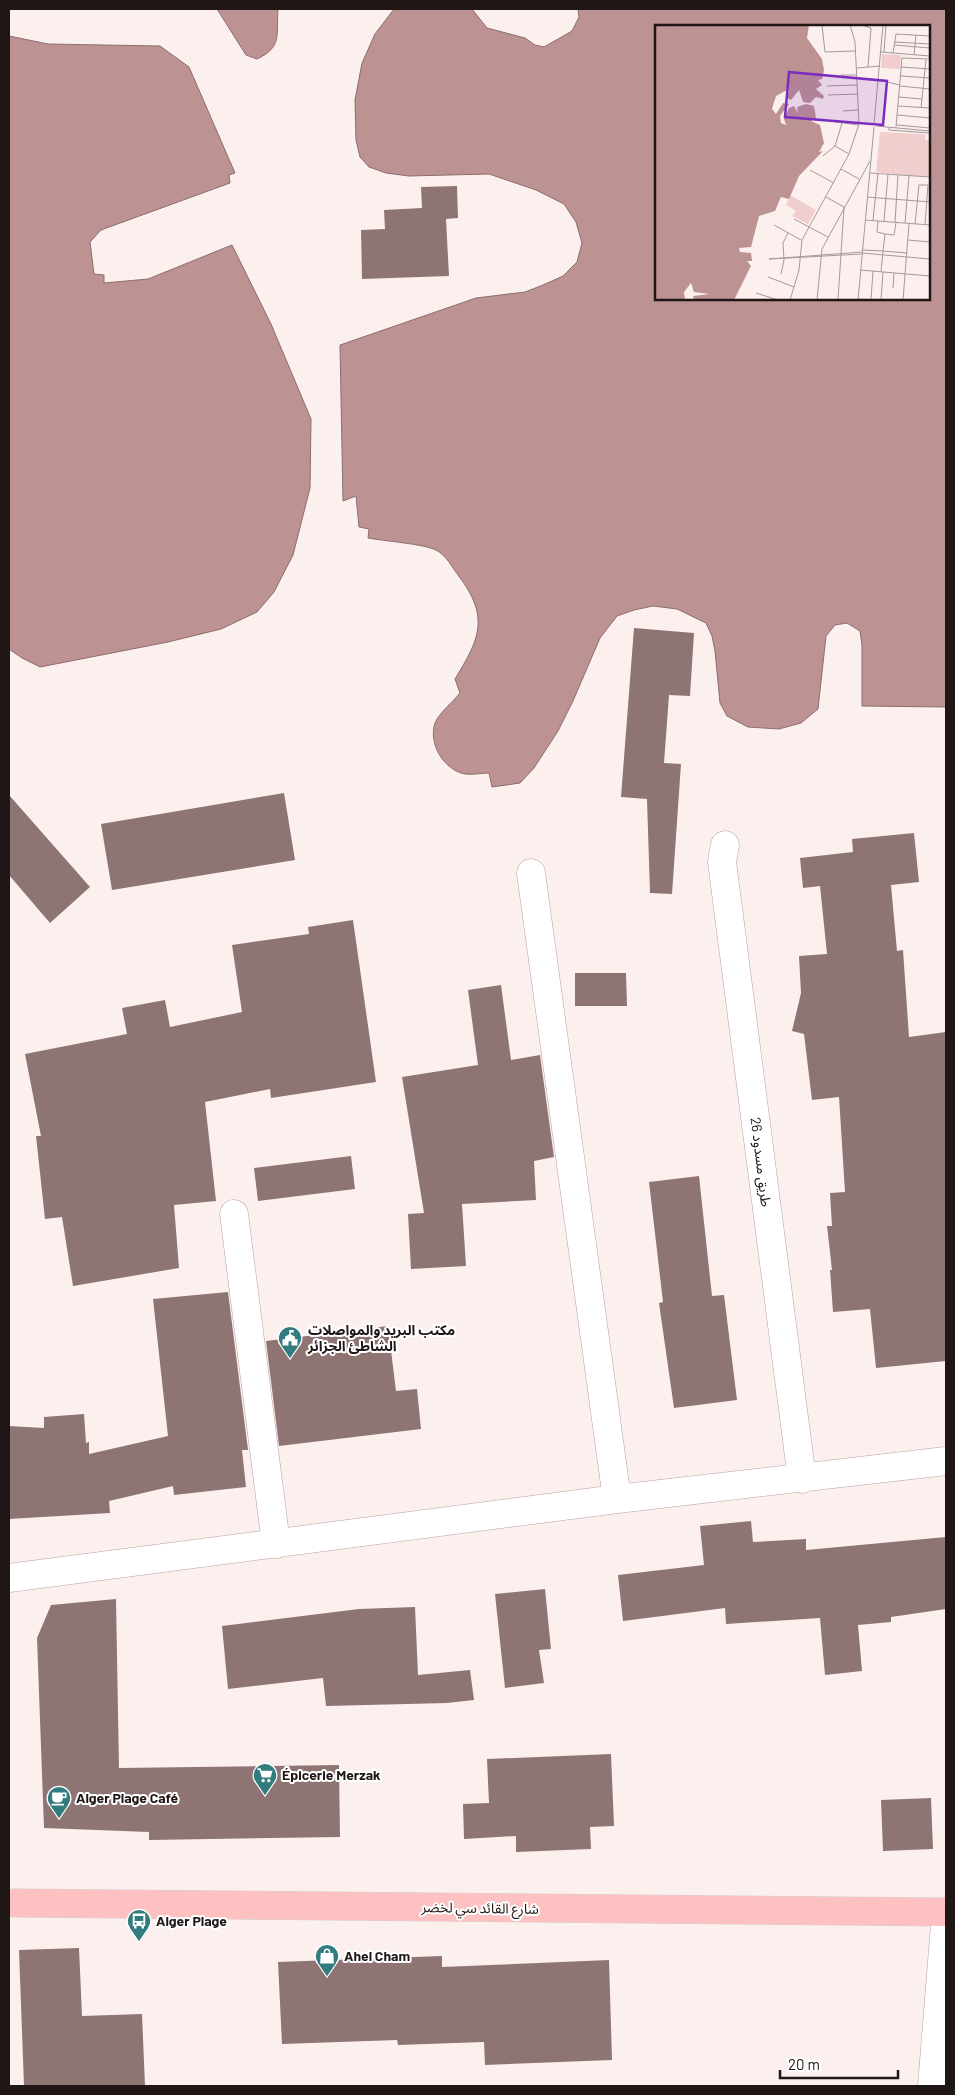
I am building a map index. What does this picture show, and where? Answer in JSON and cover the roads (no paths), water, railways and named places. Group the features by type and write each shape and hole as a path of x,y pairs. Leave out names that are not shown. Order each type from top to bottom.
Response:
{"main road":[{"name":"شارع القائد سي لخضر","path":"10,1905 946,1912"}],"street":[{"name":"طريق مسدود 26","path":"725,845 722,862 802,1478"},
{"path":"531,873 617,1499"},
{"path":"234,1214 276,1544"},
{"path":"9,1578 617,1499 946,1461"},
{"path":"932,2086 946,1912"}],"place":[{"name":"مكتب البريد والمواصلات الشاطئ الجزائر","path":"290,1359"},
{"name":"Épicerie Merzak","path":"265,1796"},
{"name":"Alger Plage Café","path":"59,1819"},
{"name":"Alger Plage","path":"139,1942"},
{"name":"Ahel Cham","path":"327,1977"}]}
